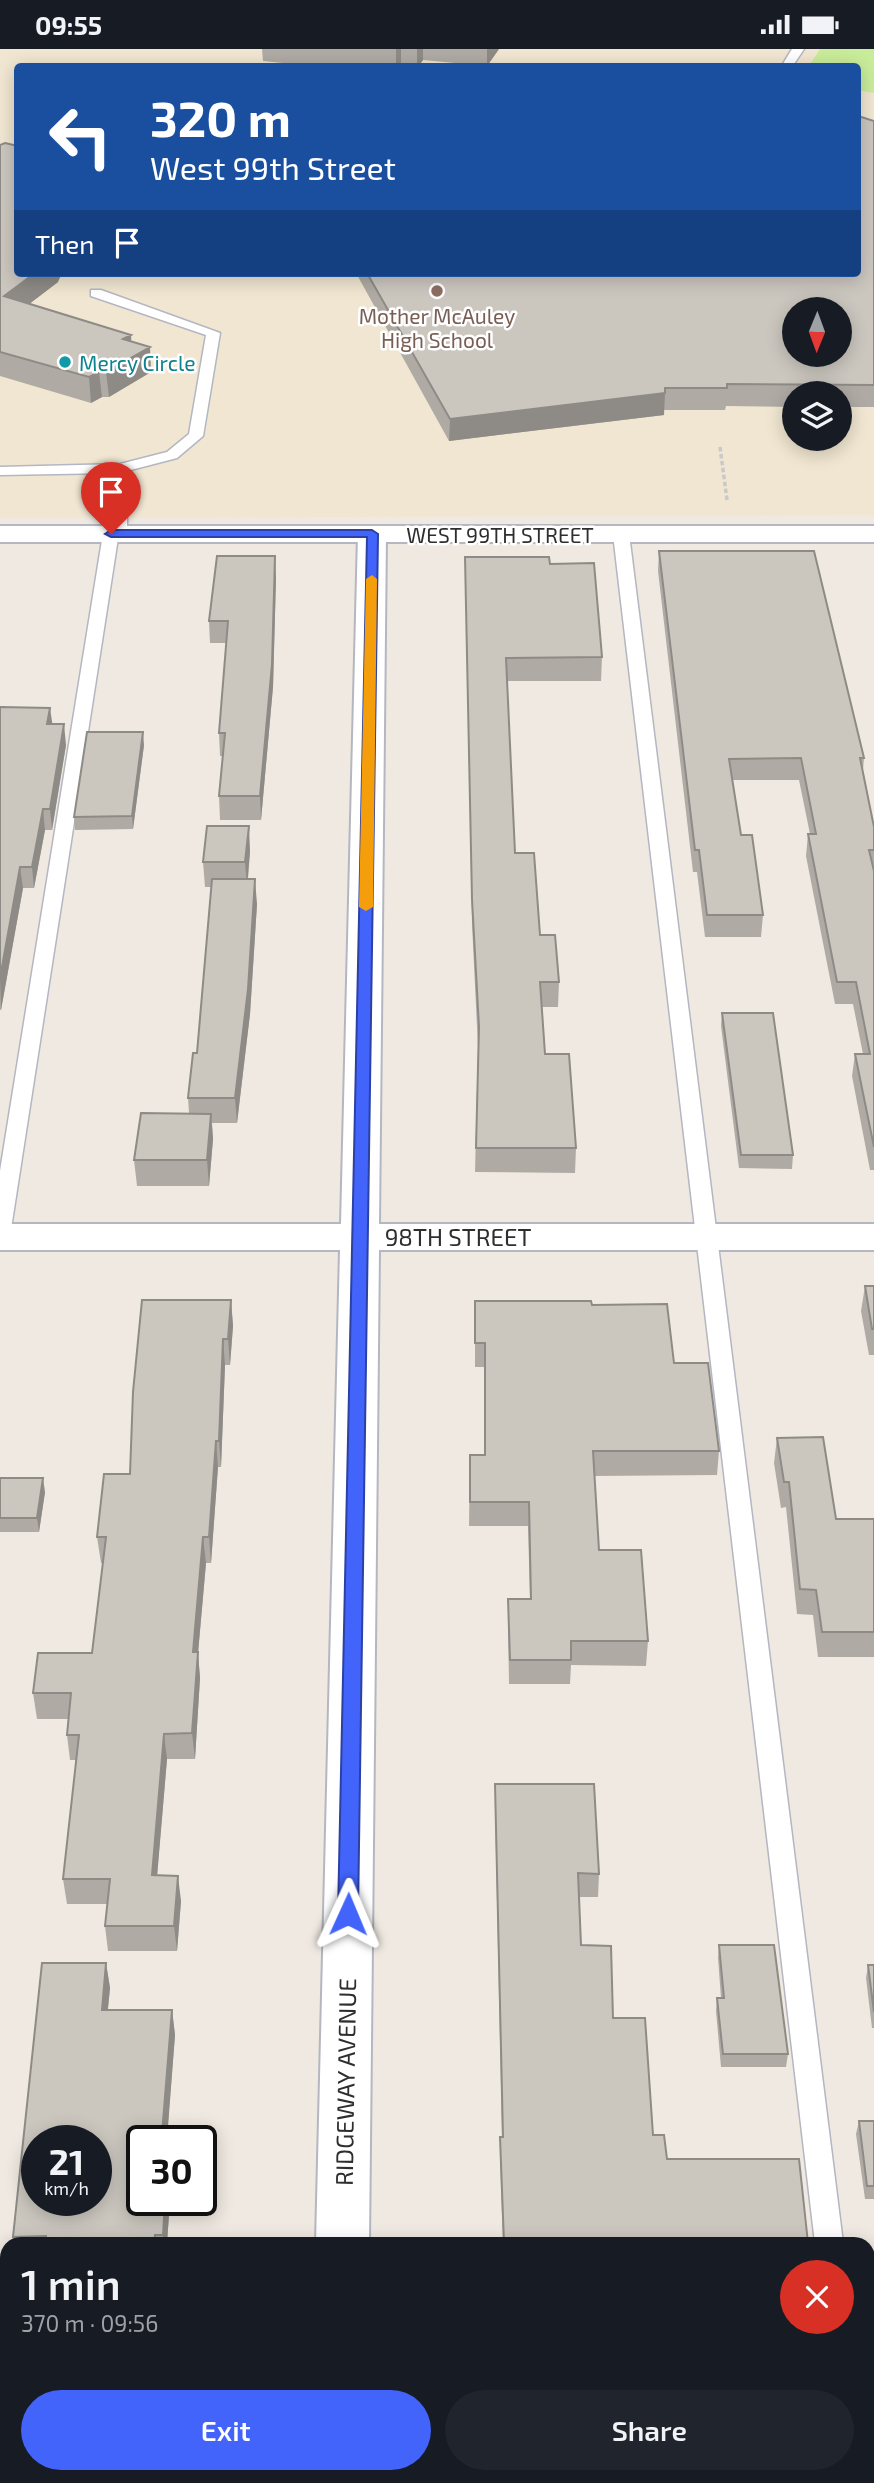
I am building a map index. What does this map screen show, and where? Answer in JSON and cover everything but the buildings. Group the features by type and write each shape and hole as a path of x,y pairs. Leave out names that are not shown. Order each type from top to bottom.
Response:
{"street":[{"name":"WEST 99TH STREET","path":"0,534 874,534"},
{"name":"RIDGEWAY AVENUE","path":"342,2237 372,534"},
{"name":"98TH STREET","path":"0,1236 874,1237"}],"lane":[{"path":"0,471 120,468 172,456 196,436 213,333 96,293"},
{"path":"0,1236 115,534 120,468"},
{"path":"621,534 828,2237"}],"path":[{"path":"719,447 728,510"}],"shaded area":[{"name":"Mother McAuley High School","path":"0,49 874,49 874,515 0,518"}],"green space":[{"path":"820,49 874,49 874,93 861,91 861,63 811,63"}],"slow traffic":[{"path":"366,907 372,579"}],"place":[{"name":"Mother McAuley High School","path":"437,291"},
{"name":"Mercy Circle","path":"65,362"}],"route":[{"path":"111,534 372,534 348,1914"}]}
